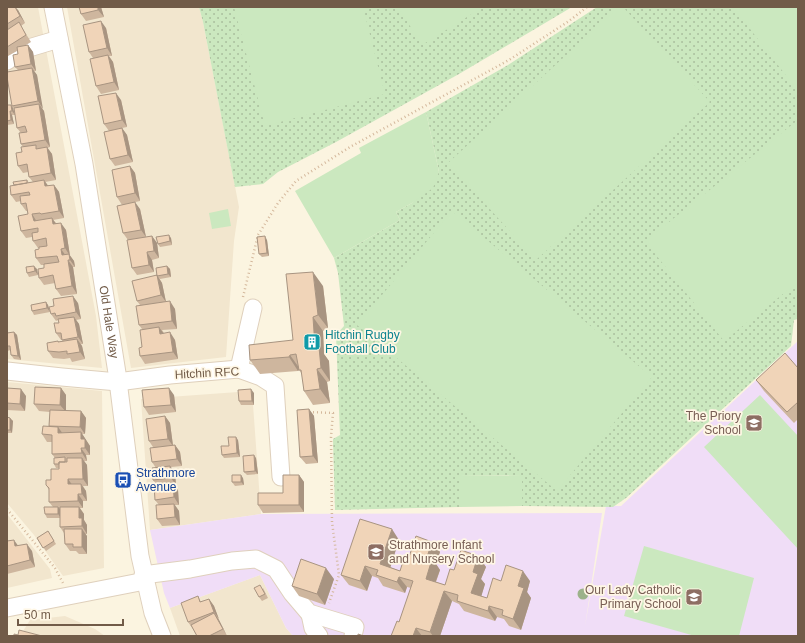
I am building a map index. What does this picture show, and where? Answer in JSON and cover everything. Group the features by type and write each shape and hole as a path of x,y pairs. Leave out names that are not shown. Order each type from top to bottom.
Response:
{"street":[{"name":"Old Hale Way","path":"53,7 84,164 118,382 136,532 144,578 153,613 162,636"},
{"path":"7,61 22,50 59,39"},
{"path":"239,369 248,306"},
{"name":"Hitchin RFC","path":"7,370 118,382 170,375 239,369 261,377 275,386 281,477"},
{"path":"7,608 144,578 232,561 256,559 276,569 292,593 317,616 356,627 353,636"},
{"path":"317,616 312,628 319,636"}],"path":[{"path":"248,306 258,235 278,203 296,181 350,147 509,60 587,7"},
{"path":"301,412 333,413 331,437 332,522 339,575 317,616"},
{"path":"7,509 55,568 70,595"}],"shaded area":[{"path":"7,7 38,7 96,316 102,368 7,359"},
{"path":"67,7 199,7 239,207 234,241 226,357 131,368"},
{"path":"798,341 798,636 293,636 286,628 260,575 170,608 164,593 150,530 261,514 602,513 585,626 606,506 621,506"},
{"path":"7,382 102,391 104,568 63,576 34,535 7,503"},
{"path":"252,391 261,514 150,530 141,399"},
{"path":"7,514 50,569 52,578 7,588"},
{"path":"260,575 286,628 293,636 180,636 170,608"},
{"path":"65,616 95,629 105,636 20,636 30,620"}],"green space":[{"path":"199,7 572,7 459,74 336,142 278,172 263,184 235,187"},
{"path":"234,7 363,7 385,94 265,126"},
{"path":"398,7 483,7 422,45"},
{"path":"597,7 798,7 798,319 794,320 791,346 626,498 613,507 522,506 522,475 459,476 459,507 335,510 333,439 340,435 336,335 344,326 338,273 334,258 400,220 396,212 412,203 439,172 426,112 508,65"},
{"path":"619,7 623,7 710,102 536,260 448,163"},
{"path":"733,7 798,7 798,91"},
{"path":"426,112 439,172 433,188 396,212 400,220 334,258 295,191 361,153 359,148"},
{"path":"798,120 798,282 724,341 645,241"},
{"path":"228,209 231,226 212,229 209,213"},
{"path":"452,211 652,377 557,491 357,325"},
{"path":"760,395 798,436 798,549 704,447"},
{"path":"522,475 522,506 459,507 459,476"},
{"path":"644,546 754,578 739,636 695,636 624,616"}],"building":[{"path":"7,7 15,7 20,16 7,24"},
{"path":"79,7 98,7 98,10 81,14"},
{"path":"101,21 107,48 89,52 83,25"},
{"path":"19,22 26,35 7,47 7,30"},
{"path":"28,45 31,64 15,67 13,55 18,54 17,47"},
{"path":"108,55 114,82 96,86 90,59"},
{"path":"32,68 38,101 12,106 7,72"},
{"path":"116,93 122,120 104,124 98,96"},
{"path":"39,104 45,140 21,144 19,133 27,132 25,126 17,128 14,108"},
{"path":"7,105 11,105 12,111 10,111 11,120 7,121"},
{"path":"122,128 128,155 110,159 104,132"},
{"path":"36,145 36,149 47,147 51,173 29,177 27,164 18,166 16,153 22,152 21,147"},
{"path":"130,166 135,193 117,197 112,170"},
{"path":"27,180 27,183 14,185 13,182"},
{"path":"44,180 45,186 54,185 59,211 32,214 34,221 52,218 53,224 61,223 65,248 61,249 62,255 69,254 70,260 68,260 72,286 56,289 53,275 39,278 38,269 44,268 44,264 59,262 57,256 36,258 35,250 39,249 39,247 47,246 46,238 33,241 32,233 38,232 38,228 21,231 18,216 28,214 26,203 21,204 20,196 30,195 29,192 11,195 10,186"},
{"path":"135,202 141,230 123,233 117,206"},
{"path":"169,235 170,241 158,244 156,237"},
{"path":"152,236 154,251 147,252 149,265 132,268 127,240"},
{"path":"265,236 267,253 259,254 257,237"},
{"path":"34,266 35,271 27,273 26,267"},
{"path":"167,266 168,274 157,276 156,268"},
{"path":"313,272 318,315 313,317 315,347 319,347 321,368 317,369 320,389 304,391 301,370 299,370 296,354 290,355 289,357 250,360 249,345 293,340 286,274"},
{"path":"157,275 161,295 137,301 132,281"},
{"path":"73,296 76,312 56,316 55,313 51,314 49,307 54,306 53,299"},
{"path":"170,301 172,321 139,325 136,306"},
{"path":"46,302 47,308 32,311 31,305"},
{"path":"74,317 78,337 62,340 61,333 56,333 54,323 59,323 58,319"},
{"path":"159,327 160,334 170,332 173,352 140,356 139,348 142,347 140,330"},
{"path":"14,332 18,356 11,355 10,346 7,346 7,333"},
{"path":"77,339 80,352 67,354 67,351 48,351 47,343"},
{"path":"785,353 798,368 798,402 787,412 756,380"},
{"path":"35,387 61,388 60,405 34,404"},
{"path":"7,388 21,389 20,404 7,403"},
{"path":"169,388 171,405 144,407 142,390"},
{"path":"251,389 252,401 239,401 238,390"},
{"path":"309,409 313,456 300,457 297,410"},
{"path":"50,410 81,411 80,427 49,426"},
{"path":"165,416 168,439 149,441 146,419"},
{"path":"7,417 10,418 10,430 7,430"},
{"path":"43,426 58,427 58,433 81,432 81,439 85,439 85,448 81,448 82,453 52,454 52,435 42,434"},
{"path":"228,437 236,437 237,453 222,455 221,446 229,446"},
{"path":"175,445 177,459 152,462 150,448"},
{"path":"254,455 255,471 244,472 243,456"},
{"path":"65,457 65,462 54,464 54,458"},
{"path":"67,458 82,458 83,479 68,479 68,484 81,484 82,494 78,494 78,501 49,502 49,488 46,485 46,480 51,480 51,469 59,469 59,462 67,462"},
{"path":"170,466 171,478 153,480 152,468"},
{"path":"232,475 241,475 241,482 232,482"},
{"path":"283,475 299,475 299,505 258,505 258,493 283,493"},
{"path":"173,483 174,497 155,500 154,485"},
{"path":"174,504 175,517 157,519 156,505"},
{"path":"44,507 58,507 58,514 45,514"},
{"path":"60,507 79,507 79,518 82,518 82,526 60,527"},
{"path":"360,519 392,529 380,564 400,571 405,555 409,557 416,536 432,542 427,557 432,559 426,579 445,585 450,569 454,570 461,550 478,556 473,572 478,574 471,593 487,598 493,578 501,581 506,565 523,571 518,586 524,588 513,619 502,615 503,610 489,606 488,611 457,601 458,595 444,591 430,632 416,628 413,636 391,636 397,621 399,622 413,581 399,577 397,582 376,575 378,570 365,566 360,581 341,575"},
{"path":"64,529 82,529 82,547 73,547 73,544 65,544"},
{"path":"48,531 54,541 43,548 37,538"},
{"path":"14,540 15,546 27,544 30,560 7,566 7,541"},
{"path":"301,559 326,568 317,594 292,586"},
{"path":"260,585 265,594 259,597 254,588"},
{"path":"198,596 200,602 209,599 214,612 188,622 181,603"},
{"path":"214,613 223,629 209,636 197,636 191,625"},
{"path":"19,630 42,636 14,636 14,634 18,635"}],"place":[{"name":"Hitchin Rugby Football Club","path":"312,342"},
{"name":"The Priory School","path":"754,423"},
{"name":"Strathmore Avenue","path":"123,480"},
{"name":"Strathmore Infant and Nursery School","path":"376,552"},
{"name":"Our Lady Catholic Primary School","path":"694,597"}]}
